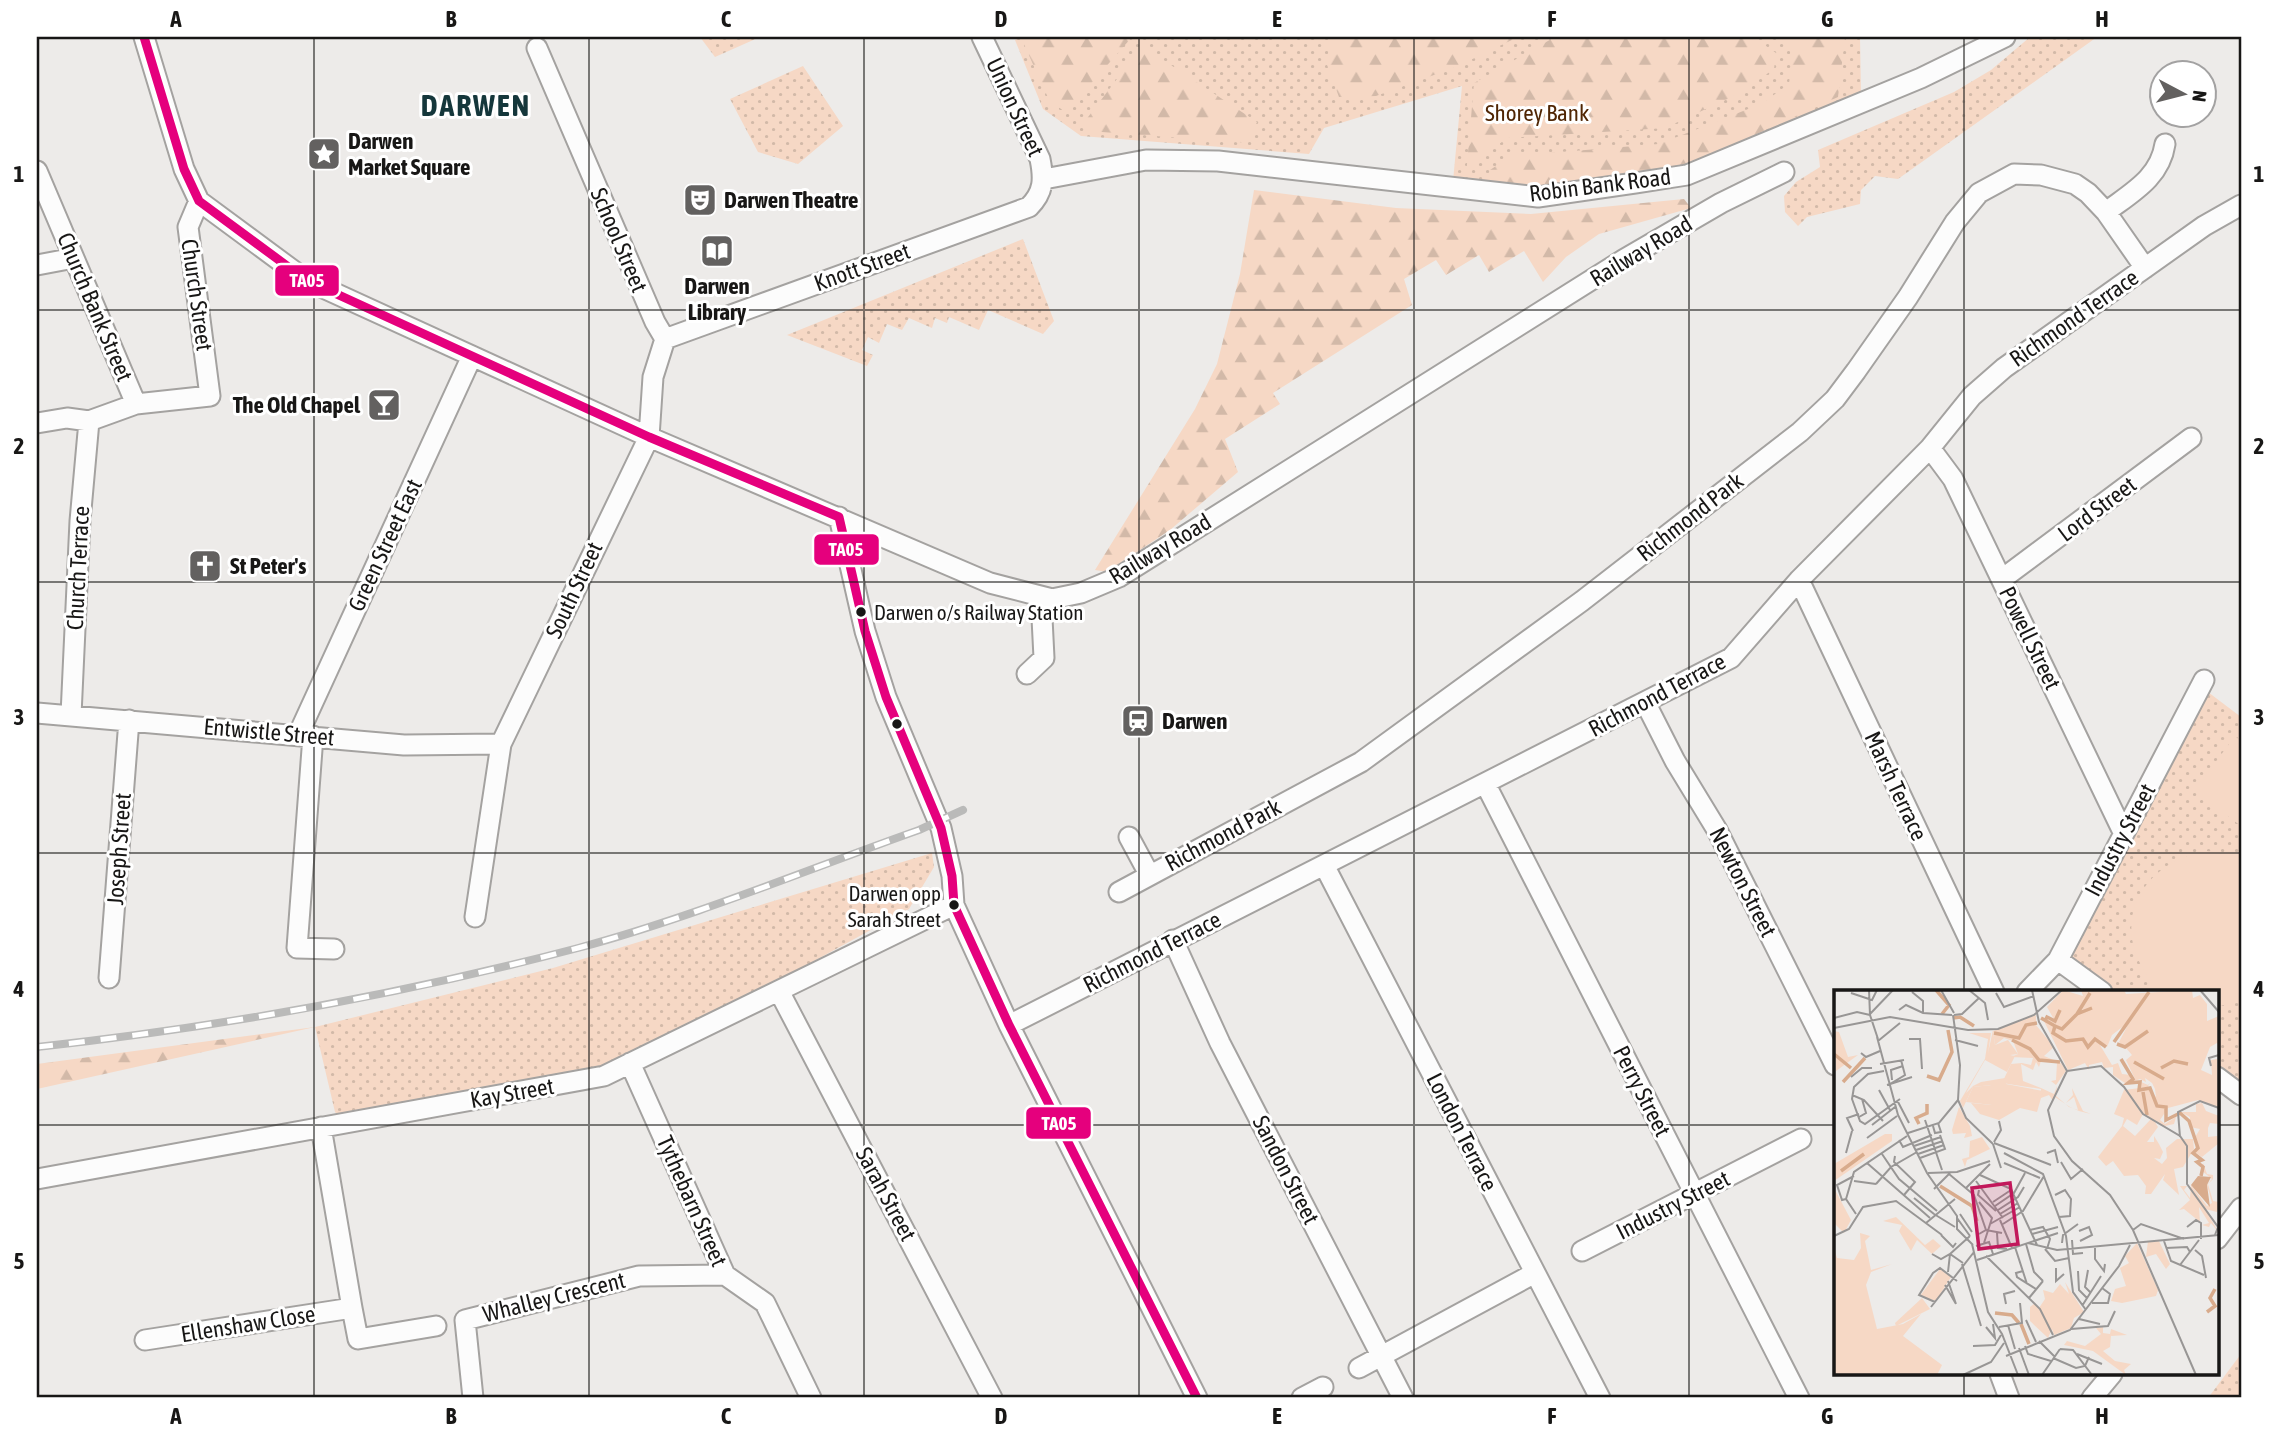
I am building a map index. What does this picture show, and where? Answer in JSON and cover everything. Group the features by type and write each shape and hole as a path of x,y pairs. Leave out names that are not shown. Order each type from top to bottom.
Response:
{"street":[{"path":"144,37 184,169 199,201"},
{"name":"Union Street","path":"982,37 1040,159 1044,179"},
{"name":"Robin Bank Road","path":"1044,179 1146,160 1218,161 1538,197 1621,185 1687,175 1921,78 2005,37"},
{"name":"School Street","path":"537,48 649,310 665,339"},
{"path":"2106,212 2154,176 2165,144"},
{"name":"Church Bank Street","path":"37,171 136,404"},
{"name":"Railway Road","path":"199,201 306,280 649,437 839,517 960,579 1052,600 1081,593 1119,577 1623,260 1721,203 1784,172"},
{"name":"Richmond Park","path":"1119,892 1361,762 1582,600 1800,432 1835,399 1908,297 1955,222 1979,194 2014,174 2041,175 2075,184 2106,212 2145,268"},
{"name":"Knott Street","path":"665,339 1028,207 1039,197 1044,179"},
{"name":"Church Street","path":"136,404 211,396 188,227 199,201"},
{"name":"Richmond Terrace","path":"1009,1025 1173,940 1486,785 1731,658 1799,580 1930,448 1972,396 2004,368 2204,226 2241,205"},
{"path":"37,265 74,258"},
{"path":"649,437 653,377 665,339"},
{"name":"Green Street East","path":"305,736 472,356"},
{"path":"37,424 66,418 89,421 136,404"},
{"name":"Church Terrace","path":"71,715 80,521 89,421"},
{"name":"South Street","path":"475,916 501,744 649,437"},
{"name":"Lord Street","path":"2002,579 2191,438"},
{"name":"Powell Street","path":"1930,448 1953,479 2123,832"},
{"path":"839,517 865,632 883,688 900,735 942,828 952,876 954,905 1009,1025 1198,1398"},
{"name":"Marsh Terrace","path":"1799,580 1993,990"},
{"path":"1027,674 1044,659 1041,598"},
{"name":"Industry Street","path":"2029,990 2058,960 2204,680"},
{"name":"Newton Street","path":"1645,702 1675,761 1717,830 1834,1063"},
{"name":"Entwistle Street","path":"37,713 404,745 501,744"},
{"name":"Joseph Street","path":"109,978 129,720"},
{"path":"305,736 297,948 334,949"},
{"name":"Perry Street","path":"1486,785 1799,1398"},
{"name":"Richmond Park","path":"1129,837 1149,874"},
{"name":"London Terrace","path":"1324,865 1600,1398"},
{"name":"Kay Street","path":"37,1178 604,1076 954,905"},
{"name":"Sandon Street","path":"1173,940 1220,1043 1403,1398"},
{"path":"2058,960 2099,990"},
{"name":"Sarah Street","path":"779,990 992,1398"},
{"name":"Tythebarn Street","path":"630,1063 724,1275 765,1303 811,1398"},
{"path":"2218,1078 2241,1095"},
{"path":"321,1127 358,1339 436,1326"},
{"name":"Industry Street","path":"1581,1251 1801,1139"},
{"path":"2218,1238 2241,1208"},
{"path":"1359,1368 1535,1273"},
{"name":"Whalley Crescent","path":"473,1398 465,1320 639,1276 724,1275"},
{"name":"Ellenshaw Close","path":"145,1340 352,1308"},
{"path":"2001,1376 2009,1398"},
{"path":"2092,1398 2110,1376"},
{"path":"1302,1398 1323,1387"}],"green space":[{"path":"700,37 760,37 715,57"},
{"name":"Shorey Bank","path":"1020,37 1860,37 1861,94 1685,172 1536,191 1453,181 1462,86 1324,128 1309,154 1081,136 1043,109 1015,40"},
{"path":"1033,37 1132,37 1066,112 1050,102 1023,42"},
{"path":"1332,37 1518,37 1456,67 1376,96 1339,97 1326,62"},
{"path":"1555,37 1753,37 1776,53 1774,69 1738,94 1665,128 1508,138 1482,155 1466,176 1474,83"},
{"path":"1786,37 1845,37 1838,97 1686,166 1540,185 1487,181 1490,170 1511,156 1659,144 1761,104 1789,84 1792,59"},
{"path":"2030,37 2097,37 1898,179 1875,176 1861,190 1860,204 1807,217 1798,226 1785,212 1784,196 1796,182 1820,167 1818,150 1954,92 1991,70"},
{"path":"1142,46 1257,122 1247,143 1089,131 1082,125"},
{"path":"803,66 843,126 798,164 758,152 730,99"},
{"path":"1254,190 1396,208 1531,214 1684,199 1691,208 1599,234 1566,257 1543,282 1524,251 1489,272 1479,255 1446,275 1436,260 1404,279 1412,305 1273,393 1280,404 1225,439 1238,472 1170,530 1107,572 1095,570 1195,409 1217,364 1240,274"},
{"path":"1023,239 1054,321 1043,334 988,310 979,330 949,317 947,323 935,318 932,328 909,318 902,330 887,324 879,343 868,337 862,350 873,355 867,366 787,335"},
{"path":"2204,689 2241,717 2241,1090 2218,1073 2218,990 2105,990 2063,959"},
{"path":"2235,736 2241,741 2241,826 2194,791"},
{"path":"2205,851 2241,858 2241,1000 2218,1007 2218,990 2161,990 2148,977 2134,947 2131,928 2134,909 2141,892 2167,866"},
{"path":"932,853 934,867 909,909 604,1076 345,1123 335,1112 315,1027 553,968"},
{"path":"315,1027 37,1089 37,1064"},
{"path":"2241,1354 2241,1398 2208,1398"}],"railway":[{"path":"37,1047 174,1030 309,1008 377,995 578,948 750,892 919,830 963,810"}],"transit line":[{"name":"TA05","path":"144,37 184,169 199,201 306,280 649,437 839,517 865,631 886,697 941,828 952,876 954,905 1009,1025 1197,1398"}],"place":[{"name":"Darwen Market Square","path":"324,154"},
{"name":"Darwen Theatre","path":"700,200"},
{"name":"Darwen Library","path":"717,251"},
{"name":"The Old Chapel","path":"384,405"},
{"name":"St Peter's","path":"205,566"},
{"name":"Darwen o/s Railway Station","path":"861,612"},
{"name":"Darwen","path":"1138,721"},
{"name":"Darwen opp Sarah Street","path":"954,905"}],"district":[{"name":"DARWEN","path":"476,106"}]}
